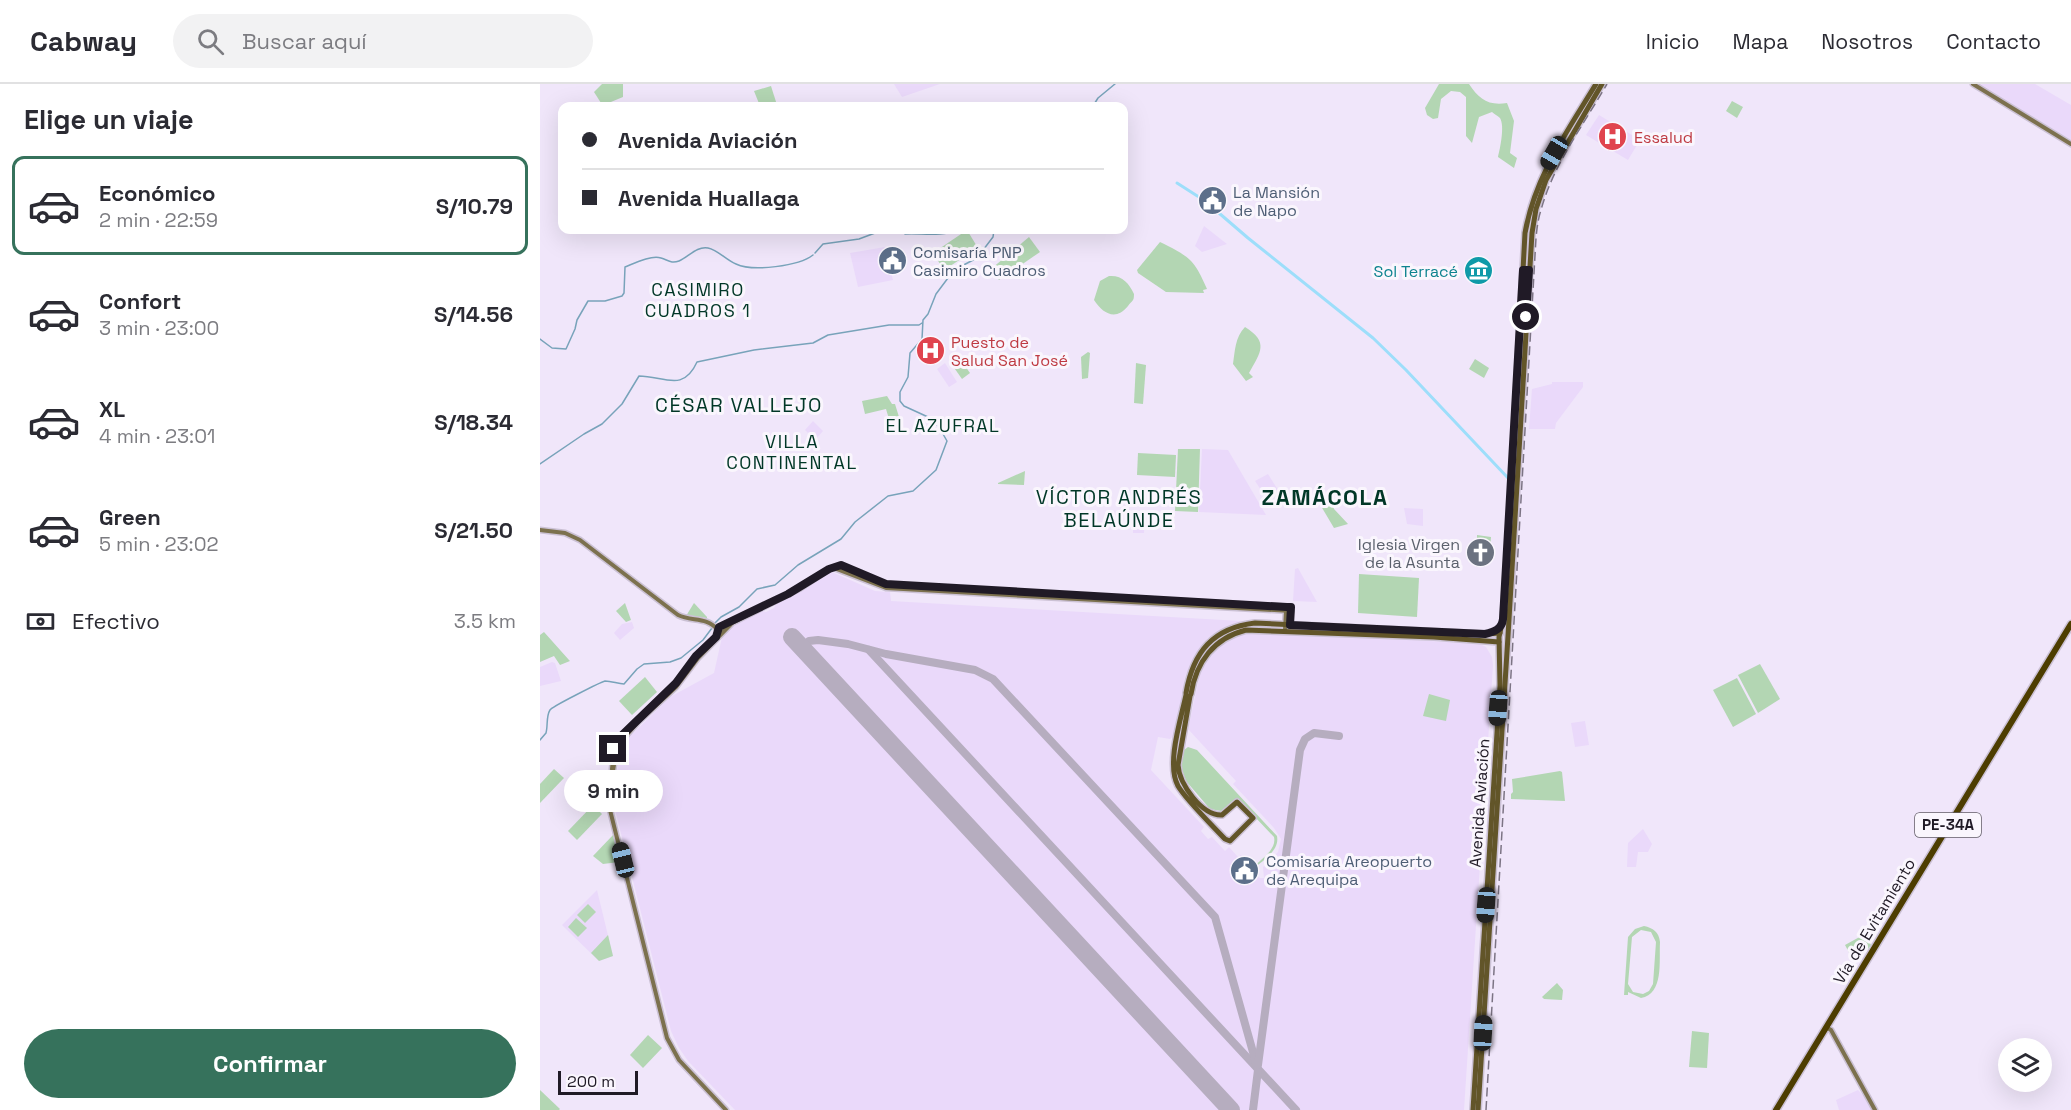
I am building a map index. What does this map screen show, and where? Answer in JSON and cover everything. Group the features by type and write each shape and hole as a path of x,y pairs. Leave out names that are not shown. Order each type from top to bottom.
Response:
{"highway":[{"name":"Vía de Evitamiento","path":"1776,1110 2071,624"}],"main road":[{"name":"Avenida Aviación","path":"1473,1110 1499,642 1526,270 1539,198 1568,135 1596,84"},
{"name":"Avenida Aviación","path":"1568,135 1602,84"},
{"path":"1973,84 2071,144"},
{"path":"1568,135 1577,141"},
{"name":"Avenida Aviación","path":"1478,1110 1509,635 1526,270"},
{"path":"540,530 559,532 577,538 678,615 684,618 704,620 720,629"},
{"path":"726,1110 679,1060 666,1038 608,802 613,747 616,741 676,683 696,656 716,637 720,629 788,594 833,567 841,565 886,584 1288,609 1287,627"},
{"path":"1485,634 1495,631 1502,624"},
{"path":"1186,707 1173,762 1174,777 1182,792 1226,840 1230,841 1253,818 1237,802 1222,815 1215,815 1207,811 1185,788 1178,765 1190,684 1191,668 1198,655 1221,633 1244,625 1436,635 1505,632 1509,635"},
{"path":"1436,635 1504,644 1508,642"},
{"path":"1489,642 1495,645 1500,656"},
{"path":"1826,1027 1831,1030 1875,1110"}],"shaded area":[{"path":"894,84 940,84 902,97"},
{"path":"2035,84 2071,105 2071,140 1979,85"},
{"name":"Essalud","path":"1599,115 1640,140 1628,160 1586,135"},
{"path":"1204,226 1227,244 1202,252 1195,246"},
{"path":"885,247 893,280 858,287 850,253"},
{"path":"945,363 957,382 949,387 937,369"},
{"path":"1552,382 1583,382 1583,387 1556,423 1555,429 1529,429 1532,389 1552,384"},
{"path":"813,421 823,431 815,440 805,430"},
{"path":"1202,449 1228,450 1266,515 1199,512"},
{"path":"1268,474 1278,490 1261,490 1255,481"},
{"path":"1404,508 1423,509 1423,526 1407,524"},
{"path":"1133,516 1145,516 1144,533 1133,533"},
{"path":"1298,568 1317,602 1293,601 1295,569"},
{"path":"832,572 875,591 890,592 891,601 1241,621 1208,638 1194,656 1185,677 1175,735 1170,739 1158,737 1151,770 1204,827 1201,831 1208,839 1212,837 1225,851 1229,847 1238,857 1241,855 1243,857 1233,870 1229,870 1243,884 1254,874 1264,878 1263,867 1278,852 1281,839 1274,828 1233,784 1236,781 1188,729 1201,669 1215,649 1230,638 1247,632 1480,644 1486,647 1492,657 1493,665 1464,1110 735,1110 688,1061 671,1031 612,798 622,744 670,697 714,673 722,637 734,625 762,611 766,612 774,608 776,604"},
{"path":"632,622 634,628 620,640 614,633 622,624"},
{"path":"555,663 561,681 540,686 540,667"},
{"path":"1585,721 1589,745 1575,747 1571,723"},
{"path":"1643,829 1652,844 1648,852 1638,852 1636,867 1627,867 1628,843"},
{"path":"597,890 613,956 599,961 562,925"},
{"path":"1858,1090 1877,1110 1839,1110 1836,1100"}],"green space":[{"path":"602,84 623,84 623,97 611,102 600,102 594,92"},
{"path":"1439,84 1469,84 1476,94 1489,102 1507,103 1514,121 1510,153 1517,158 1514,168 1498,157 1502,126 1500,118 1492,112 1479,117 1472,143 1466,136 1466,97 1460,92 1451,91 1441,99 1438,118 1433,119 1427,115 1425,108"},
{"path":"771,86 776,102 758,102 754,91"},
{"path":"1732,101 1743,107 1737,118 1726,111"},
{"path":"961,234 969,234 978,248 944,270 933,253"},
{"path":"1029,237 1040,252 999,280 991,269"},
{"path":"1160,242 1190,260 1207,289 1203,290 1204,293 1166,292 1138,273 1137,270"},
{"path":"1524,274 1527,274 1516,482 1513,481"},
{"path":"1109,276 1124,280 1134,294 1133,300 1123,311 1114,314 1101,309 1094,300 1100,281"},
{"path":"1245,327 1253,332 1260,343 1257,359 1249,373 1253,377 1246,381 1233,364 1237,340"},
{"path":"1090,353 1088,378 1082,379 1081,357"},
{"path":"958,356 970,373 962,379 950,362"},
{"path":"1475,359 1489,368 1484,378 1469,369"},
{"path":"1136,363 1146,365 1143,404 1134,403"},
{"path":"887,396 892,404 895,404 899,417 889,419 886,409 865,414 862,401"},
{"path":"1178,449 1200,449 1198,512 1175,511"},
{"path":"1138,453 1176,455 1175,477 1137,475"},
{"path":"1025,471 1024,485 998,484 998,483"},
{"path":"1329,495 1334,509 1348,524 1334,528 1315,496"},
{"path":"1477,535 1491,537 1490,549 1477,549"},
{"path":"1359,574 1419,578 1417,617 1358,613"},
{"path":"625,603 631,620 626,622 616,611"},
{"path":"694,603 707,617 707,618 686,616"},
{"path":"544,632 570,661 560,665 554,656 540,662 540,635"},
{"path":"1760,664 1780,699 1758,713 1738,675"},
{"path":"645,677 657,692 632,715 619,701"},
{"path":"1737,678 1756,714 1733,727 1713,690"},
{"path":"1429,694 1450,700 1446,721 1423,716"},
{"path":"1188,747 1197,750 1277,836 1273,851 1252,870 1273,846 1274,837 1239,800 1234,800 1221,811 1210,809 1186,781 1181,767 1184,750"},
{"path":"554,769 564,778 540,803 540,784"},
{"path":"1562,772 1565,801 1511,799 1512,779"},
{"path":"593,805 602,814 577,840 568,831"},
{"path":"613,835 619,862 603,864 593,856"},
{"path":"588,904 596,912 585,923 577,915"},
{"path":"576,918 587,928 578,937 568,927"},
{"path":"1644,926 1650,928 1657,933 1660,942 1657,984 1654,990 1641,998 1628,992 1628,995 1624,995 1628,937 1635,929","holes":["1641,930 1651,932 1656,942 1653,984 1649,991 1643,994 1633,992 1628,984 1632,937"]},
{"path":"1865,934 1871,945 1852,958 1845,945"},
{"path":"608,935 613,956 599,961 591,953"},
{"path":"1557,983 1563,990 1562,1000 1544,999 1542,997"},
{"path":"1692,1031 1709,1033 1707,1068 1689,1067"},
{"path":"648,1035 662,1048 643,1068 630,1055"},
{"path":"540,1090 560,1109 559,1110 540,1110"}],"waterway":[{"path":"1096,102 1115,84"},
{"path":"1177,183 1202,199"},
{"path":"1205,201 1373,338 1508,478"},
{"path":"815,253 823,244 859,239 872,234"},
{"path":"905,234 931,234"},
{"path":"715,623 739,607 757,589 775,585 798,565 841,539 855,522 888,496 913,491 936,470 947,441 939,427 928,417 904,406 900,401 900,392 908,377 910,353 922,339 923,320 936,294 954,270 977,258 993,234"},
{"path":"540,339 552,348 566,349 577,320 588,301 605,301 622,296 625,267 643,260 657,257 676,262 696,250 708,248 736,264 764,268 787,265 813,255"},
{"path":"540,464 602,424 622,404 639,376 679,380 692,372 697,362 754,350 813,343 828,335 889,325 919,325 922,323"},
{"path":"540,740 546,733 548,715 552,708 605,681 624,684 644,664 670,662 681,658 703,640 712,628"}],"taxiway":[{"path":"807,652 806,645 809,641 848,644 886,654 975,670 993,679 1215,917 1258,1070 1253,1110"},
{"path":"869,650 1296,1110"},
{"path":"1258,1065 1300,750 1305,739 1314,733 1339,736"}],"runway":[{"path":"792,637 1231,1110"}],"railway":[{"path":"1486,1110 1537,231 1540,213 1553,177 1607,84"}],"place":[{"name":"Essalud","path":"1613,137"},
{"name":"La Mansión de Napo","path":"1212,201"},
{"name":"Comisaría PNP Casimiro Cuadros","path":"892,261"},
{"name":"Sol Terracé","path":"1479,271"},
{"name":"Puesto de Salud San José","path":"930,351"},
{"name":"Iglesia Virgen de la Asunta","path":"1481,553"},
{"name":"Comisaría Areopuerto de Arequipa","path":"1245,870"}],"district":[{"name":"CASIMIRO CUADROS 1","path":"698,300"},
{"name":"CÉSAR VALLEJO","path":"739,405"},
{"name":"EL AZUFRAL","path":"943,426"},
{"name":"VILLA CONTINENTAL","path":"792,452"},
{"name":"ZAMÁCOLA","path":"1325,497"},
{"name":"VÍCTOR ANDRÉS BELAÚNDE","path":"1119,508"}],"route":[{"path":"613,749 616,741 676,683 696,656 716,637 719,627 788,594 829,569 841,565 886,584 1291,607 1290,625 1485,634 1495,631 1501,626 1503,619 1523,270 1529,270 1526,317"}]}
